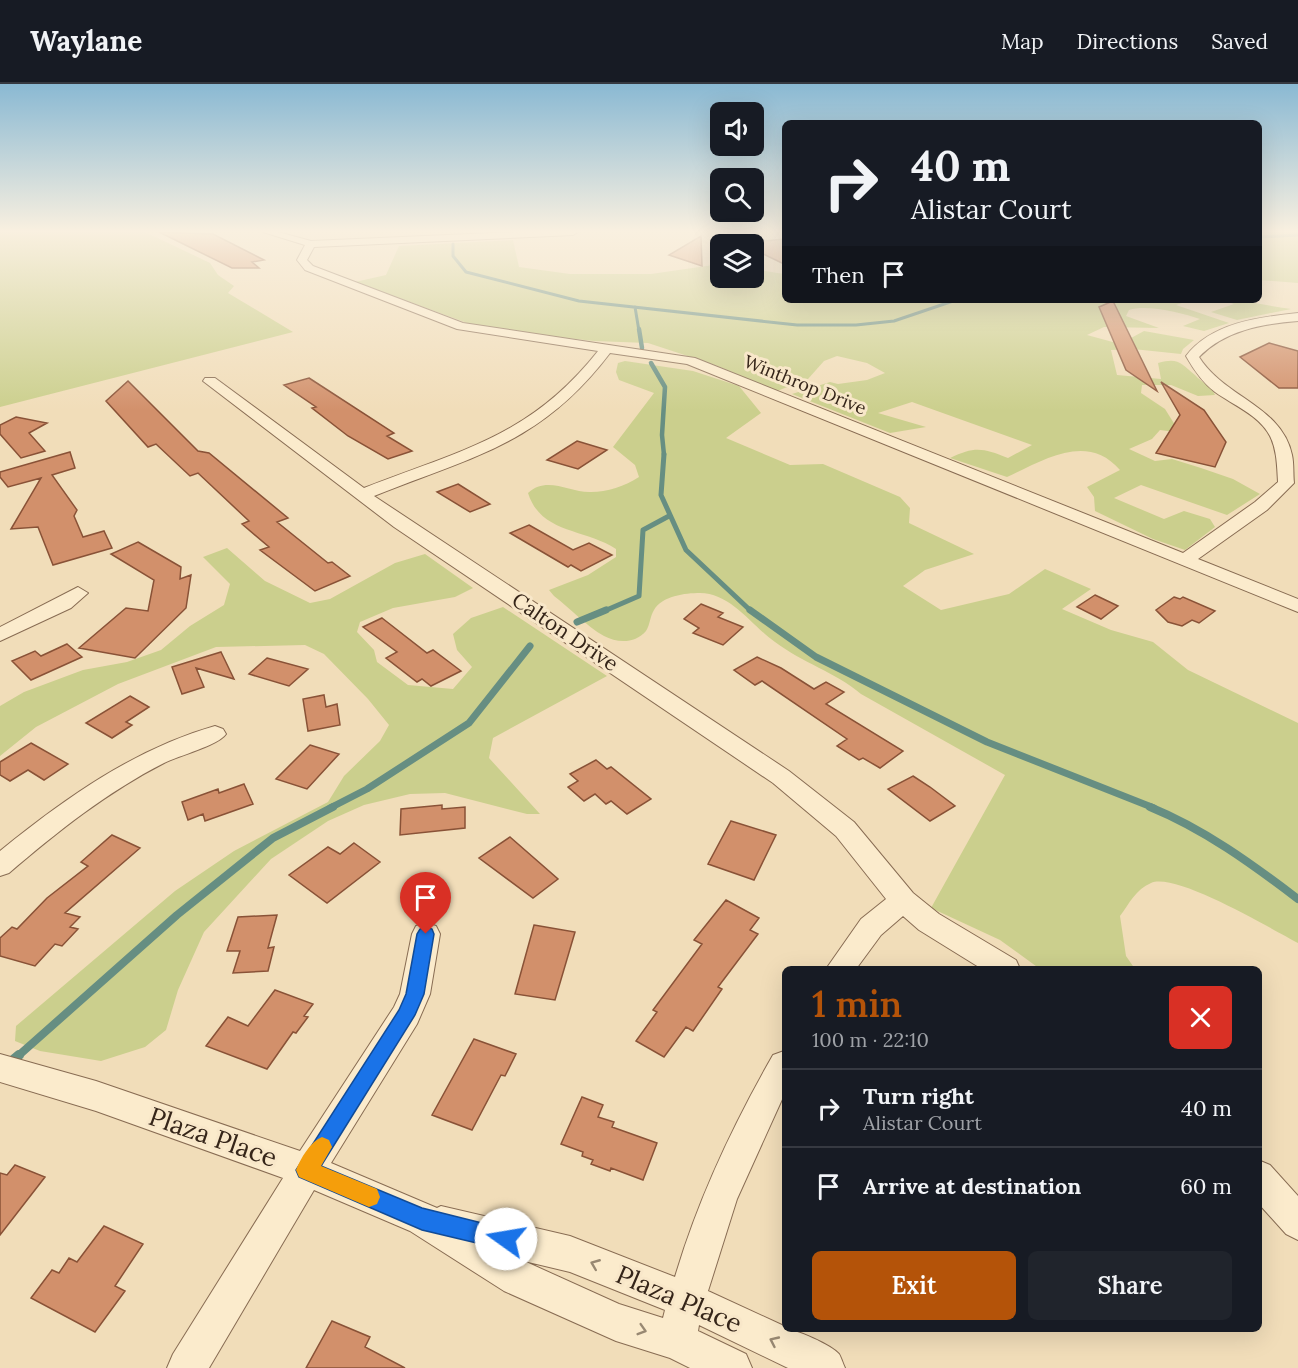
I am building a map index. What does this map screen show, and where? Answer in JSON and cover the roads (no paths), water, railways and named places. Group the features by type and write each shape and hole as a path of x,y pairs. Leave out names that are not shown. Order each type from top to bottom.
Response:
{"street":[{"name":"Winthrop Drive","path":"368,292 433,318 496,333 690,362 1186,559 1298,606"},
{"path":"1186,559 1261,506 1286,483 1292,467 1273,426 1199,371 1192,356 1213,337 1233,329 1298,318"},
{"path":"362,495 484,448 534,422 596,364 607,348"},
{"name":"Calton Drive","path":"210,381 400,523 781,777 845,829 903,901 929,922 1001,966"},
{"path":"0,635 46,614 78,592"},
{"path":"0,867 74,809 136,767 165,751 215,734"},
{"path":"842,966 872,927 903,901"},
{"path":"187,1368 307,1170 406,1015 415,994 426,934"},
{"name":"Plaza Place","path":"0,1068 96,1096 307,1170 422,1219 517,1278 616,1322 676,1341 732,1368"},
{"path":"676,1341 686,1300 725,1184 742,1143 782,1069"},
{"path":"1262,1182 1298,1222"},
{"name":"Plaza Place","path":"422,1219 570,1254 686,1300 798,1352 825,1368"}],"waterway":[{"path":"544,292 579,301 635,307"},
{"path":"635,307 797,325 856,325 894,321 947,303"},
{"path":"635,307 639,331"},
{"path":"639,329 642,348"},
{"path":"651,363 665,387 662,435 664,455"},
{"path":"664,455 661,495 686,550 752,612"},
{"path":"602,612 639,596 643,530 669,516"},
{"path":"577,622 606,610"},
{"path":"750,610 816,657 987,742 1154,808"},
{"path":"330,808 367,789 469,723 530,646"},
{"path":"18,1056 177,915 273,838 333,807"},
{"path":"1150,807 1208,837 1245,860 1298,899"},
{"path":"0,1071 19,1055"}]}
